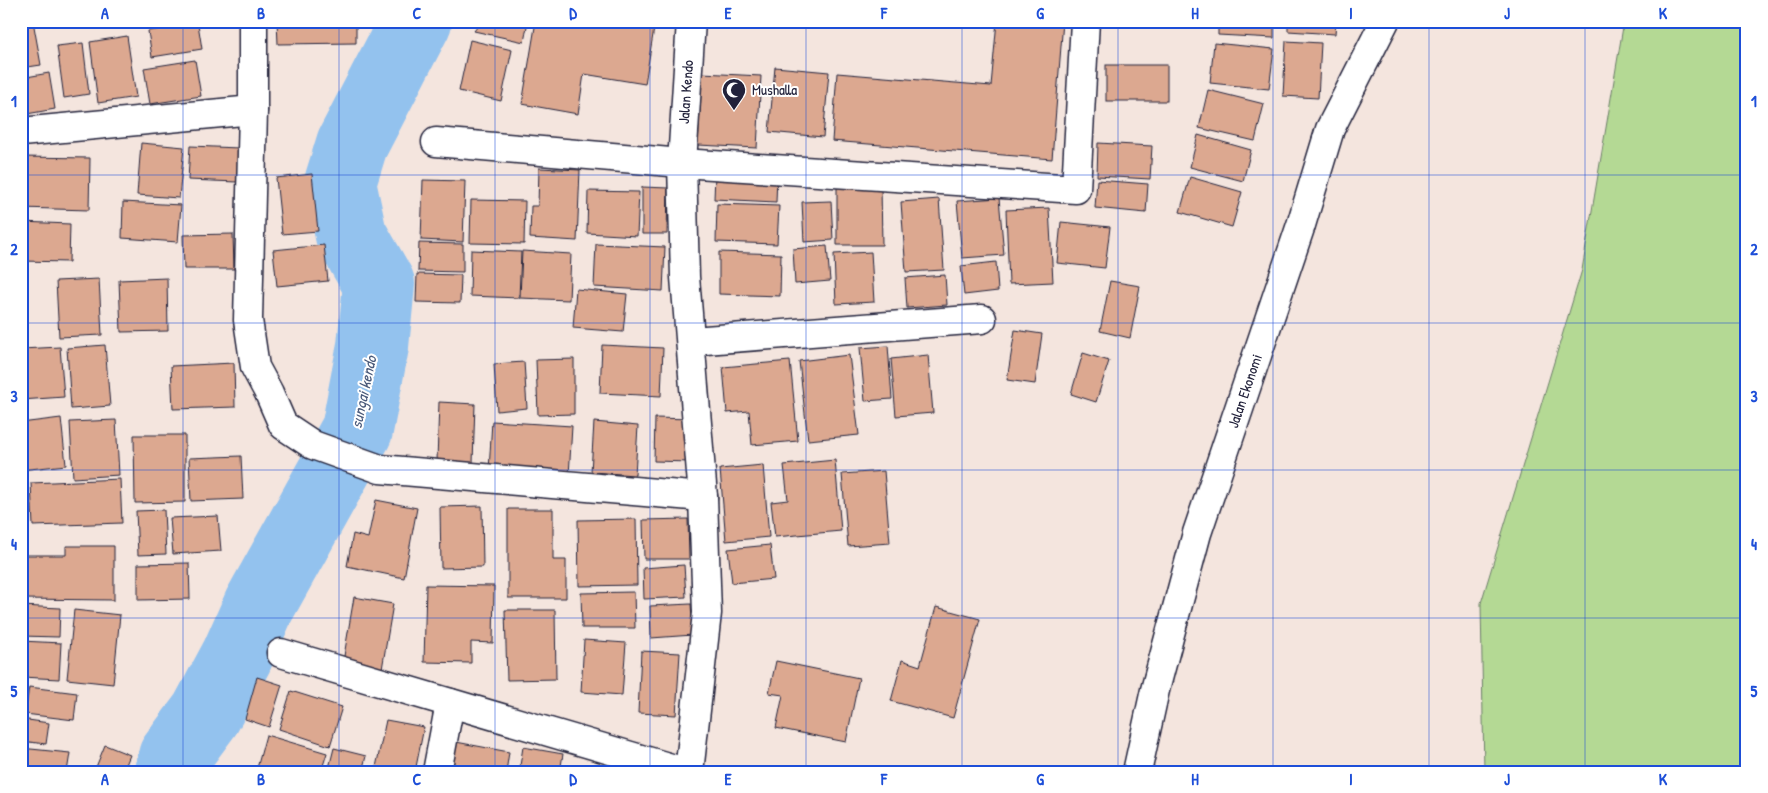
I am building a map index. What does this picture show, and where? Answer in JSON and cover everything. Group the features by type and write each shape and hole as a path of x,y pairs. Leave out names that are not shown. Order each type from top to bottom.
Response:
{"street":[{"path":"253,21 248,320 255,367 283,425 313,445 380,469 703,497"},
{"name":"Jalan Kendo","path":"689,772 707,613 703,497 692,341 685,277 682,163 691,21"},
{"path":"436,142 682,163 1076,189 1085,21"},
{"name":"Jalan Ekonomi","path":"1137,772 1155,690 1197,533 1301,226 1330,129 1384,21"},
{"path":"21,132 253,110"},
{"path":"692,341 982,319"},
{"path":"281,653 685,772"},
{"path":"437,772 450,703"}],"green space":[{"path":"1624,21 1747,21 1747,772 1484,772 1481,603 1582,270"}],"building":[{"path":"21,21 33,21 41,65 21,68"},
{"path":"277,21 356,21 356,43 278,44"},
{"path":"482,21 528,21 524,42 474,31"},
{"path":"536,21 655,22 645,84 584,74 578,114 522,104"},
{"path":"997,21 1063,21 1052,159 832,141 837,73 991,86"},
{"path":"1218,21 1274,21 1274,38 1218,35"},
{"path":"1288,21 1336,21 1335,34 1288,31"},
{"path":"198,24 202,49 152,57 148,31"},
{"path":"127,36 136,97 98,103 90,42"},
{"path":"470,40 512,50 501,101 459,91"},
{"path":"1286,41 1321,43 1318,98 1283,96"},
{"path":"83,43 89,94 64,98 57,46"},
{"path":"1214,43 1274,49 1269,89 1210,83"},
{"path":"195,60 201,96 150,104 144,68"},
{"path":"1106,65 1167,65 1167,101 1106,101"},
{"path":"775,67 829,72 823,137 769,132"},
{"path":"49,73 55,109 21,115 21,78"},
{"path":"702,73 761,76 757,148 698,145"},
{"path":"1208,90 1264,104 1255,141 1199,128"},
{"path":"1198,135 1251,150 1243,181 1190,167"},
{"path":"141,143 184,147 179,198 137,195"},
{"path":"1098,143 1152,146 1150,179 1097,176"},
{"path":"190,146 239,148 237,182 188,180"},
{"path":"21,157 90,158 89,210 21,208"},
{"path":"539,168 580,170 577,241 530,238 531,206 538,206"},
{"path":"312,174 318,231 282,234 276,178"},
{"path":"715,174 777,176 776,202 714,199"},
{"path":"1190,177 1242,192 1232,227 1180,212"},
{"path":"423,180 465,181 463,242 421,240"},
{"path":"1097,180 1148,184 1146,213 1095,208"},
{"path":"837,186 881,186 882,245 837,245"},
{"path":"642,187 668,188 667,234 642,234"},
{"path":"588,191 639,192 637,236 587,233"},
{"path":"999,198 1004,255 962,258 957,201"},
{"path":"939,199 944,270 906,272 901,202"},
{"path":"471,200 525,201 524,244 470,243"},
{"path":"831,201 833,240 804,242 802,202"},
{"path":"123,202 181,205 178,242 122,238"},
{"path":"717,204 779,206 777,244 716,242"},
{"path":"1049,208 1053,282 1009,284 1006,210"},
{"path":"21,222 70,224 69,262 21,261"},
{"path":"1061,222 1110,227 1105,268 1057,263"},
{"path":"233,234 234,269 184,269 183,235"},
{"path":"419,243 463,244 463,272 418,271"},
{"path":"596,244 665,247 663,291 594,287"},
{"path":"324,245 328,281 277,286 273,250"},
{"path":"827,246 830,281 795,284 793,249"},
{"path":"471,250 521,252 519,298 470,296"},
{"path":"522,251 571,254 569,300 520,298"},
{"path":"719,252 781,254 780,296 719,294"},
{"path":"871,252 874,302 836,304 834,254"},
{"path":"996,262 998,291 964,295 961,266"},
{"path":"417,274 461,275 460,303 416,302"},
{"path":"945,275 947,305 907,308 905,278"},
{"path":"167,278 168,331 121,332 119,280"},
{"path":"99,279 102,335 59,337 56,281"},
{"path":"1110,281 1140,286 1130,338 1100,331"},
{"path":"576,289 627,294 623,332 573,328"},
{"path":"1015,330 1042,334 1035,384 1007,380"},
{"path":"105,345 110,406 71,409 67,348"},
{"path":"602,345 663,348 661,396 600,393"},
{"path":"888,346 892,399 865,401 860,348"},
{"path":"60,347 64,397 21,400 21,349"},
{"path":"1083,353 1109,361 1096,402 1071,394"},
{"path":"849,355 859,435 808,440 799,361"},
{"path":"928,355 933,413 896,416 891,359"},
{"path":"574,359 574,414 538,415 536,360"},
{"path":"790,361 798,441 752,445 749,411 727,413 723,367"},
{"path":"524,362 527,408 497,411 494,364"},
{"path":"234,363 235,407 173,409 171,366"},
{"path":"439,402 475,404 473,463 437,461"},
{"path":"61,418 66,465 21,470 21,423"},
{"path":"655,418 691,419 690,462 654,461"},
{"path":"116,420 119,475 73,478 70,422"},
{"path":"492,421 572,426 569,476 489,470"},
{"path":"594,422 638,426 635,475 591,472"},
{"path":"134,435 185,435 185,502 135,503"},
{"path":"241,456 243,499 191,501 189,458"},
{"path":"835,460 841,531 775,537 771,502 788,500 784,465"},
{"path":"763,465 769,537 726,541 720,469"},
{"path":"884,471 890,543 848,546 842,474"},
{"path":"120,479 122,523 33,526 31,483"},
{"path":"376,500 417,508 404,578 347,566 353,534 368,538"},
{"path":"482,506 483,567 441,568 440,507"},
{"path":"508,509 553,509 553,560 566,560 566,598 508,598"},
{"path":"164,510 166,554 138,555 136,511"},
{"path":"218,516 221,551 173,554 170,518"},
{"path":"636,519 637,585 579,586 578,520"},
{"path":"688,519 689,559 644,559 643,520"},
{"path":"770,545 774,579 732,583 728,549"},
{"path":"66,546 114,546 114,600 21,599 21,555 66,555"},
{"path":"189,563 190,599 138,600 138,564"},
{"path":"684,565 686,597 644,599 643,568"},
{"path":"426,585 494,586 493,643 471,642 471,663 424,662"},
{"path":"634,592 635,628 582,628 581,593"},
{"path":"354,597 393,604 382,669 343,662"},
{"path":"691,604 693,635 651,638 650,606"},
{"path":"21,606 60,608 59,637 21,636"},
{"path":"936,607 980,619 953,718 891,701 902,660 920,666"},
{"path":"74,610 120,615 113,684 67,679"},
{"path":"505,610 555,610 556,679 507,680"},
{"path":"584,640 626,643 622,695 581,692"},
{"path":"21,641 61,643 59,679 21,677"},
{"path":"641,651 680,653 676,715 638,713"},
{"path":"776,661 859,678 846,742 776,728 783,695 769,693"},
{"path":"257,677 282,685 269,727 245,719"},
{"path":"29,687 77,693 74,720 25,714"},
{"path":"291,691 342,707 330,746 279,729"},
{"path":"21,719 49,723 46,744 21,741"},
{"path":"386,720 424,727 415,772 375,772"},
{"path":"266,735 327,753 321,772 256,772"},
{"path":"456,742 509,752 506,772 450,772"},
{"path":"105,745 130,755 123,772 94,772"},
{"path":"523,747 563,754 560,772 519,772"},
{"path":"21,748 70,753 67,772 21,772"},
{"path":"334,748 366,756 362,772 328,772"}],"waterway":[{"name":"sungai kendo","path":"171,772 174,757 206,714 237,656 259,606 357,430 373,346 379,284 351,235 340,183 352,144 416,21"}],"place":[{"name":"Mushalla","path":"734,111"}]}
